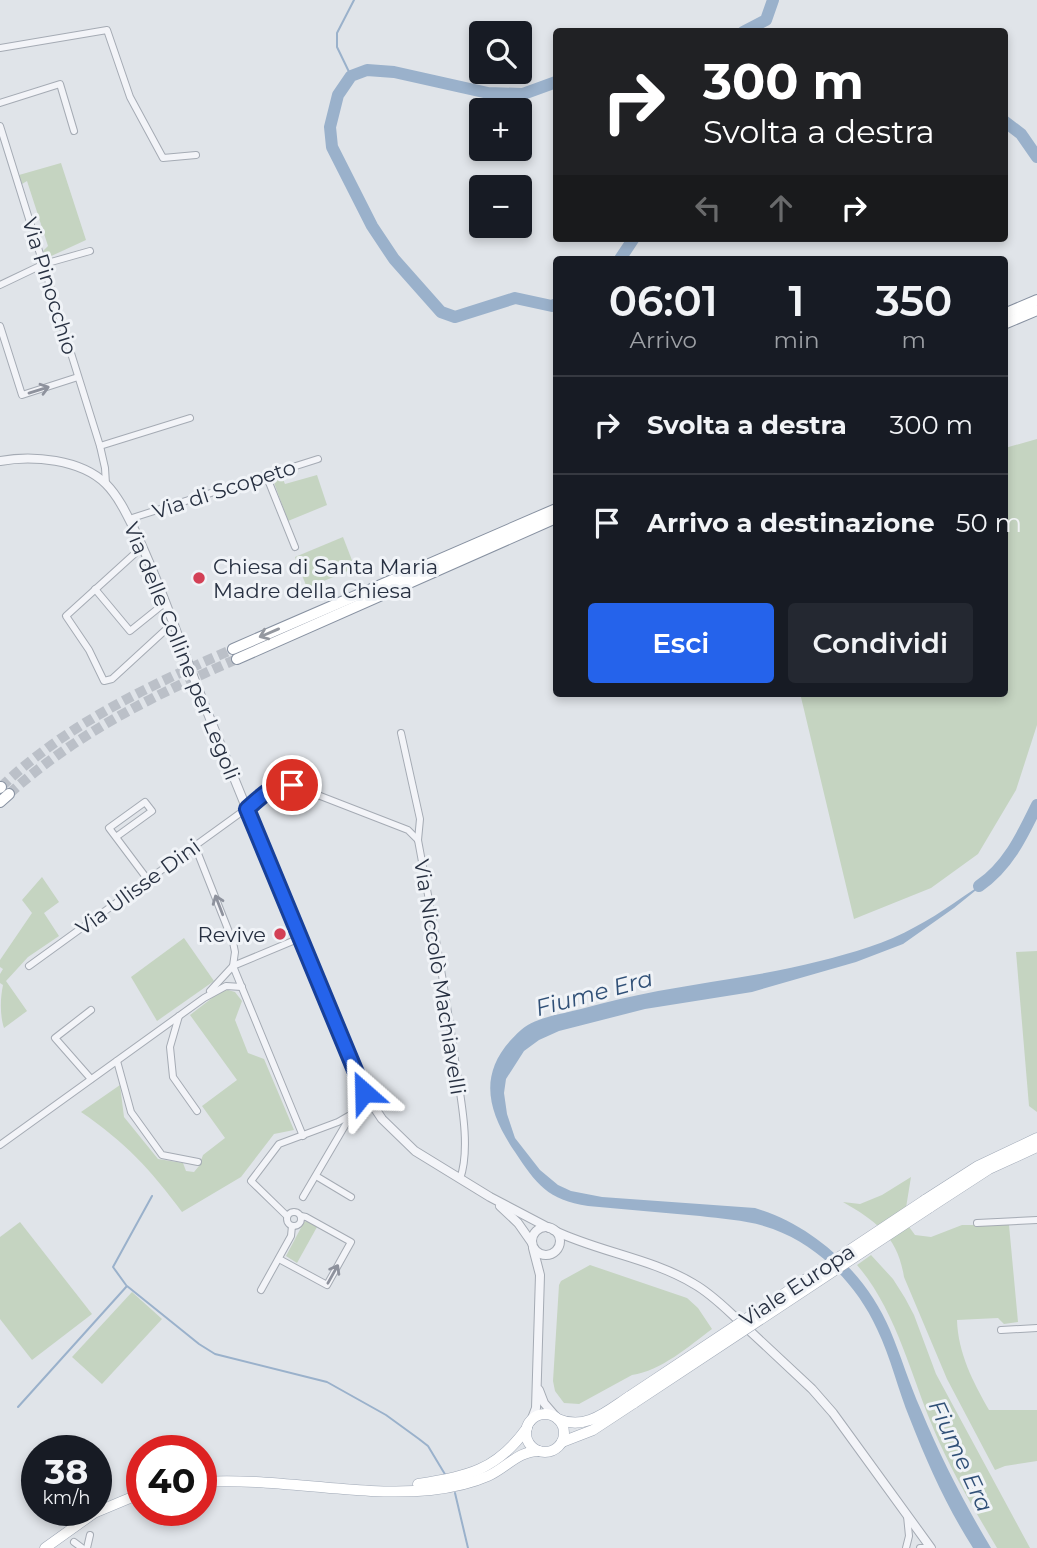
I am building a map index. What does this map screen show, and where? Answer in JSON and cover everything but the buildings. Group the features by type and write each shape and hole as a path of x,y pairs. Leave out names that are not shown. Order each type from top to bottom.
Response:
{"highway":[{"path":"1008,312 1037,300"},
{"path":"1008,322 1037,310"},
{"path":"553,510 235,654 553,519"},
{"path":"0,802 3,790"}],"main road":[{"name":"Viale Europa","path":"217,1482 412,1491 466,1483 494,1473 524,1452 551,1451 562,1442 593,1430 632,1399 927,1204 978,1166 1037,1138"},
{"name":"Viale Europa","path":"927,1204 989,1169 1037,1147"},
{"name":"Viale Europa","path":"380,1490 475,1473 504,1455 529,1424 541,1415 572,1423 587,1422 632,1399"},
{"path":"557,1418 564,1429 562,1442"},
{"path":"529,1424 528,1440 539,1451"},
{"path":"45,1548 94,1513 126,1500"}],"street":[{"path":"0,48 107,30 131,97 163,158 196,155"},
{"path":"0,103 60,84 74,131"},
{"name":"Via Pinocchio","path":"0,126 100,446 106,468 106,484"},
{"path":"0,285 44,264 90,251"},
{"path":"0,326 22,395 78,377"},
{"path":"100,446 190,418"},
{"name":"Via delle Colline per Legoli","path":"0,461 26,458 61,463 91,473 106,484 129,519 166,603 349,1059 371,1103 398,1136 415,1151 460,1179"},
{"name":"Via di Scopeto","path":"129,519 318,459"},
{"path":"266,475 295,547"},
{"path":"142,547 65,615 89,650 104,681 112,679 173,623"},
{"path":"95,589 130,631 166,603"},
{"path":"401,733 420,819 418,840"},
{"name":"Via Niccolò Machiavelli","path":"247,809 273,788 292,785 408,830 418,840 449,1015 460,1095 465,1160 460,1179"},
{"path":"116,837 152,811 145,802 110,828 116,837 148,880"},
{"name":"Via Ulisse Dini","path":"29,966 247,809"},
{"path":"195,846 233,942 233,966 303,1136"},
{"path":"204,998 233,966 300,938"},
{"path":"0,1145 204,998 226,986 242,986"},
{"path":"91,1010 55,1038 92,1079"},
{"path":"179,1016 170,1047 173,1077 197,1111"},
{"path":"117,1060 131,1112 162,1155 198,1162"},
{"path":"300,1216 299,1225 292,1226 286,1221 287,1216 251,1181 279,1144 351,1116 371,1103"},
{"path":"303,1197 351,1116"},
{"path":"316,1176 351,1197"},
{"path":"460,1179 551,1229 583,1243 685,1278 736,1318"},
{"path":"491,1196 544,1255 567,1245 583,1243"},
{"path":"279,1259 327,1285 351,1242 294,1212 287,1216"},
{"path":"977,1223 1037,1220"},
{"path":"261,1290 291,1236 292,1226"},
{"path":"529,1424 536,1408 540,1275 533,1245 536,1231 551,1229"},
{"path":"540,1275 545,1262 555,1251 559,1237 551,1229"},
{"path":"1001,1330 1037,1328"},
{"path":"751,1332 825,1404 931,1548"},
{"path":"537,1377 542,1401 557,1418"},
{"path":"906,1548 909,1536 907,1514"},
{"path":"87,1548 90,1535"},
{"path":"74,1542 82,1548"},
{"path":"920,1548 931,1548"}],"green space":[{"path":"61,163 86,240 47,258 43,251 48,246 27,181 22,184 19,175"},
{"path":"1037,439 1037,725 1016,790 978,854 931,888 854,919 801,697 1008,697 1008,447"},
{"path":"281,475 285,484 317,475 327,505 288,521 273,480"},
{"path":"343,537 355,568 307,588 295,557"},
{"path":"42,877 59,902 44,913 59,936 28,957 6,981 27,1011 4,1028 1,1007 3,985 0,983 3,969 0,967 0,960 32,913 22,900"},
{"path":"184,938 214,981 157,1021 131,977"},
{"path":"1037,951 1037,1112 1029,1106 1016,952"},
{"path":"221,991 235,992 242,1001 235,1020 248,1053 264,1059 294,1130 274,1134 241,1177 182,1212 136,1158 111,1134 81,1112 120,1085 124,1117 158,1159 183,1163 186,1171 194,1172 203,1155 225,1138 202,1106 237,1080 190,1015"},
{"path":"911,1177 904,1220 915,1235 931,1237 962,1225 1009,1225 1018,1322 1004,1324 998,1318 957,1320 958,1332 967,1367 989,1410 1037,1410 1037,1461 995,1470 947,1379 904,1277 897,1251 884,1232 866,1216 843,1202 860,1204 882,1195"},
{"path":"307,1221 317,1227 297,1263 286,1256"},
{"path":"20,1222 92,1314 32,1360 0,1319 0,1237"},
{"path":"871,1255 893,1279 905,1298 936,1374 1030,1548 997,1548 963,1490 934,1430 902,1344 882,1302 857,1265"},
{"path":"590,1265 687,1298 698,1308 712,1329 654,1369 632,1375 579,1404 564,1403 555,1391 553,1381 559,1285 561,1281"},
{"path":"132,1292 162,1319 102,1384 72,1357"}],"water":[{"path":"991,878 903,944 856,962 752,992 645,1009 559,1031 539,1040 524,1051 506,1079 504,1093 515,1138 540,1170 558,1185 571,1191 602,1197 755,1208 797,1226 835,1254 867,1289 880,1309 937,1445 991,1548 973,1548 946,1501 924,1453 877,1329 859,1297 835,1269 790,1236 764,1226 727,1219 588,1206 553,1195 537,1182 505,1136 497,1120 490,1089 497,1059 521,1030 534,1022 629,997 780,970 857,951 915,927"}],"waterway":[{"path":"351,76 337,47 337,33 354,0"},
{"name":"Fiume Era","path":"751,28 766,20 773,0"},
{"name":"Fiume Era","path":"553,83 523,94 488,93 394,72 367,70 351,76 338,95 330,127 332,147 372,226 394,259 441,312 455,317 515,298 553,306"},
{"name":"Fiume Era","path":"1008,124 1021,134 1037,157"},
{"name":"Fiume Era","path":"622,256 631,242"},
{"name":"Fiume Era","path":"979,886 1006,860 1037,805"},
{"path":"126,1285 113,1267 152,1196"},
{"path":"18,1407 127,1286 215,1354 327,1382 386,1415 428,1446 446,1476"},
{"path":"455,1493 468,1548"}],"tunnel":[{"path":"1,787 26,764 81,725 141,692 233,649"},
{"path":"9,794 34,772 117,717 176,686 237,659"}],"place":[{"name":"Chiesa di Santa Maria Madre della Chiesa","path":"199,578"},
{"name":"Revive","path":"280,934"}],"route":[{"path":"292,785 273,788 247,809 364,1092"}]}
